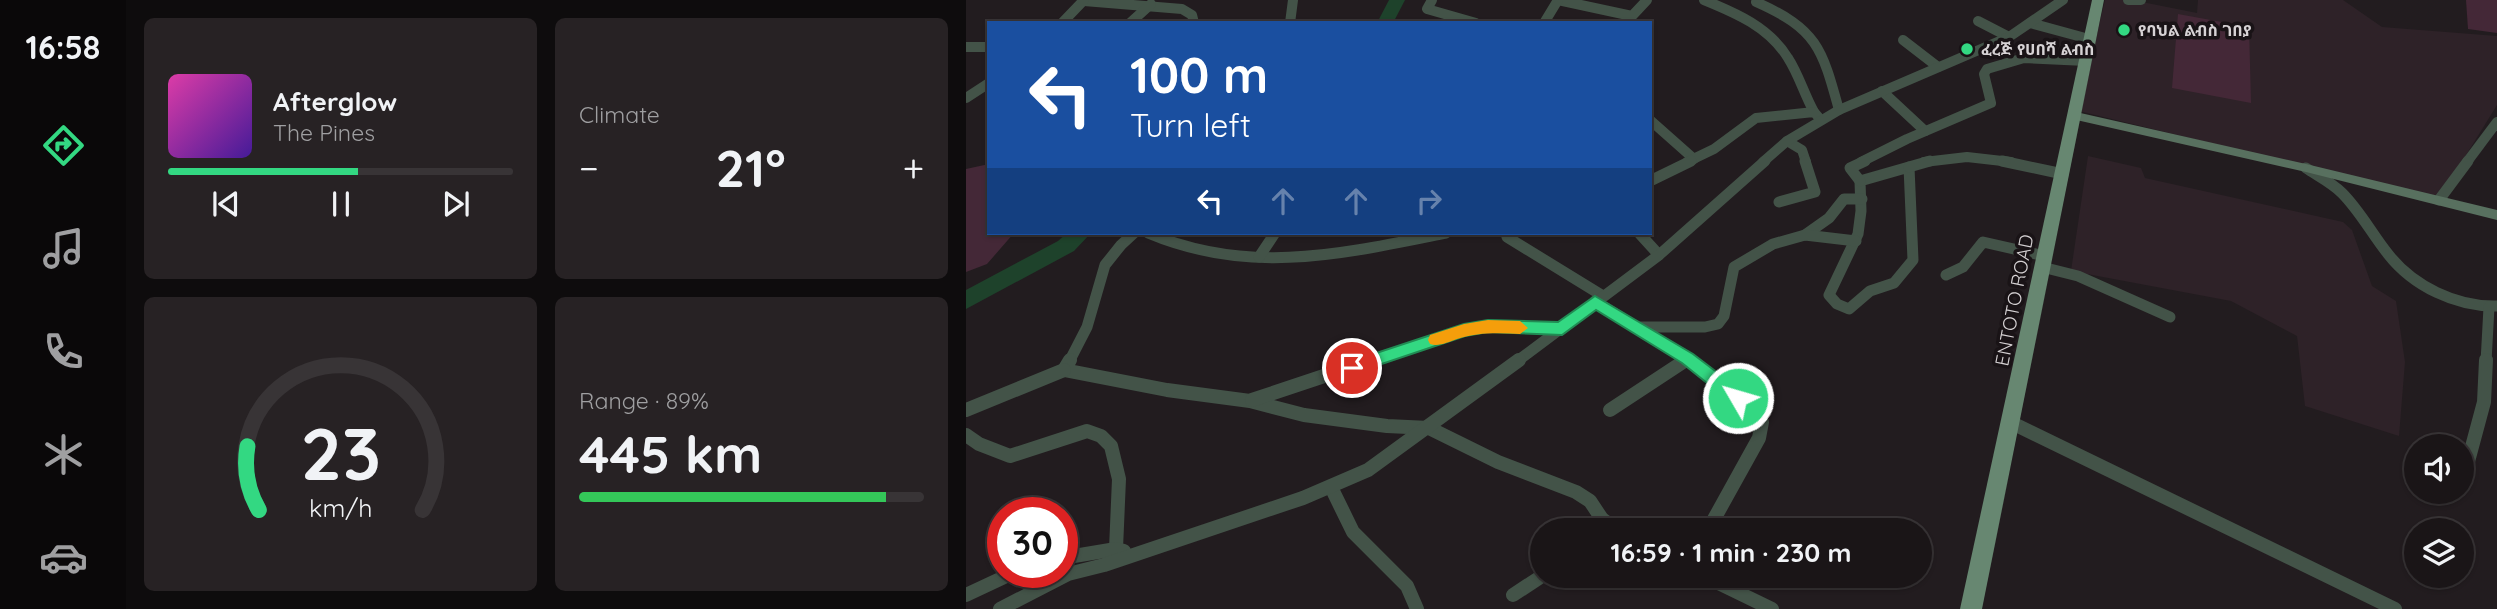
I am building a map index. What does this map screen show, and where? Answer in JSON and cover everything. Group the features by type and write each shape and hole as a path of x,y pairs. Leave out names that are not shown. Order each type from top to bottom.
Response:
{"main road":[{"name":"ENTOTO ROAD","path":"1971,609 2012,423 2098,0"}],"street":[{"path":"1290,21 1293,0"},
{"path":"1432,0 1427,9 1469,21"},
{"path":"1545,21 1558,0 1629,20 1644,1"},
{"path":"1704,0 1742,16 1778,43 1818,116"},
{"path":"1652,180 1714,149 1756,118 1818,116 1839,110 2009,37 2063,0"},
{"path":"2128,0 2141,0"},
{"path":"1064,21 1084,1 1152,2 1189,12 1193,21"},
{"path":"1132,21 1152,2"},
{"path":"1756,2 1786,14 1812,34 1839,110"},
{"path":"1978,21 2009,37"},
{"path":"2030,23 2089,39"},
{"path":"1903,40 1938,67"},
{"path":"966,47 987,47"},
{"path":"1909,167 1913,260 1894,283 1870,291 1849,309 1832,301 1829,295 1836,276 1856,241 1862,199 1860,181 1850,168 1991,103 1984,74 1987,69 1997,64 2040,57 2086,61"},
{"path":"966,98 987,84"},
{"path":"1882,91 1926,131"},
{"path":"1000,609 1068,574 1104,565 1331,487 1368,470 1429,428 1658,255 1818,116"},
{"path":"2076,116 2497,215"},
{"path":"1652,122 1694,159"},
{"path":"2440,200 2497,122"},
{"path":"1779,202 1815,192 1802,150 1787,141"},
{"path":"1860,181 1924,161 1965,155 2063,174"},
{"path":"2306,168 2340,191 2381,247 2411,280 2423,288 2448,297 2493,307 2484,402 2474,439"},
{"path":"1640,327 1705,327 1718,324 1724,316 1734,267 1773,244 1805,235 1829,218 1844,199 1862,199"},
{"path":"1064,370 1086,330 1100,274 1109,257 1132,235"},
{"path":"1153,235 1192,251 1236,258 1319,254 1424,235"},
{"path":"1259,257 1274,235"},
{"path":"1506,235 1688,359 1755,411 1762,422 1759,438 1715,518"},
{"path":"1641,235 1658,255"},
{"path":"1805,235 1856,241"},
{"path":"1946,275 1963,267 1983,242 2044,261 2170,317"},
{"path":"1250,401 1464,330 1488,326 1562,329"},
{"path":"1610,410 1688,359"},
{"path":"966,410 1064,370 1167,390 1250,401 1304,415 1387,426 1429,428 1498,463 1576,492 1590,501 1601,518"},
{"path":"2012,423 2395,609"},
{"path":"966,435 979,444 1010,456 1087,431 1099,432 1109,440 1119,465 1116,549"},
{"path":"1331,487 1353,532 1407,586 1417,609"},
{"path":"1078,555 1116,549 1132,554"},
{"path":"1513,595 1530,584"},
{"path":"966,595 987,585"},
{"path":"1729,588 1772,609"}],"shaded area":[{"path":"2105,0 2132,0 2197,13 2198,0 2343,0 2382,27 2497,36 2497,105 2439,199 2079,111"},
{"path":"2466,0 2497,0 2497,33 2468,29"},
{"path":"2178,14 2249,27 2251,103 2172,88"},
{"path":"2088,156 2141,168 2145,178 2343,222 2352,230 2372,286 2396,301 2405,362 2399,436 2305,406 2297,336 2231,301 2071,271"},
{"path":"987,164 987,235 1012,235 987,264 966,272 966,169"}],"waterway":[{"path":"1386,21 1397,0"},
{"path":"966,300 1066,246 1078,235"}],"slow traffic":[{"path":"1436,340 1464,330 1488,326 1520,328"}],"place":[{"name":"የባህል ልብስ ገበያ","path":"2124,30"},
{"name":"ፈረጅ የሀበሻ ልብስ","path":"1967,49"}],"route":[{"path":"1352,368 1464,330 1488,326 1562,329 1595,302 1640,327 1688,359 1738,398"}]}
